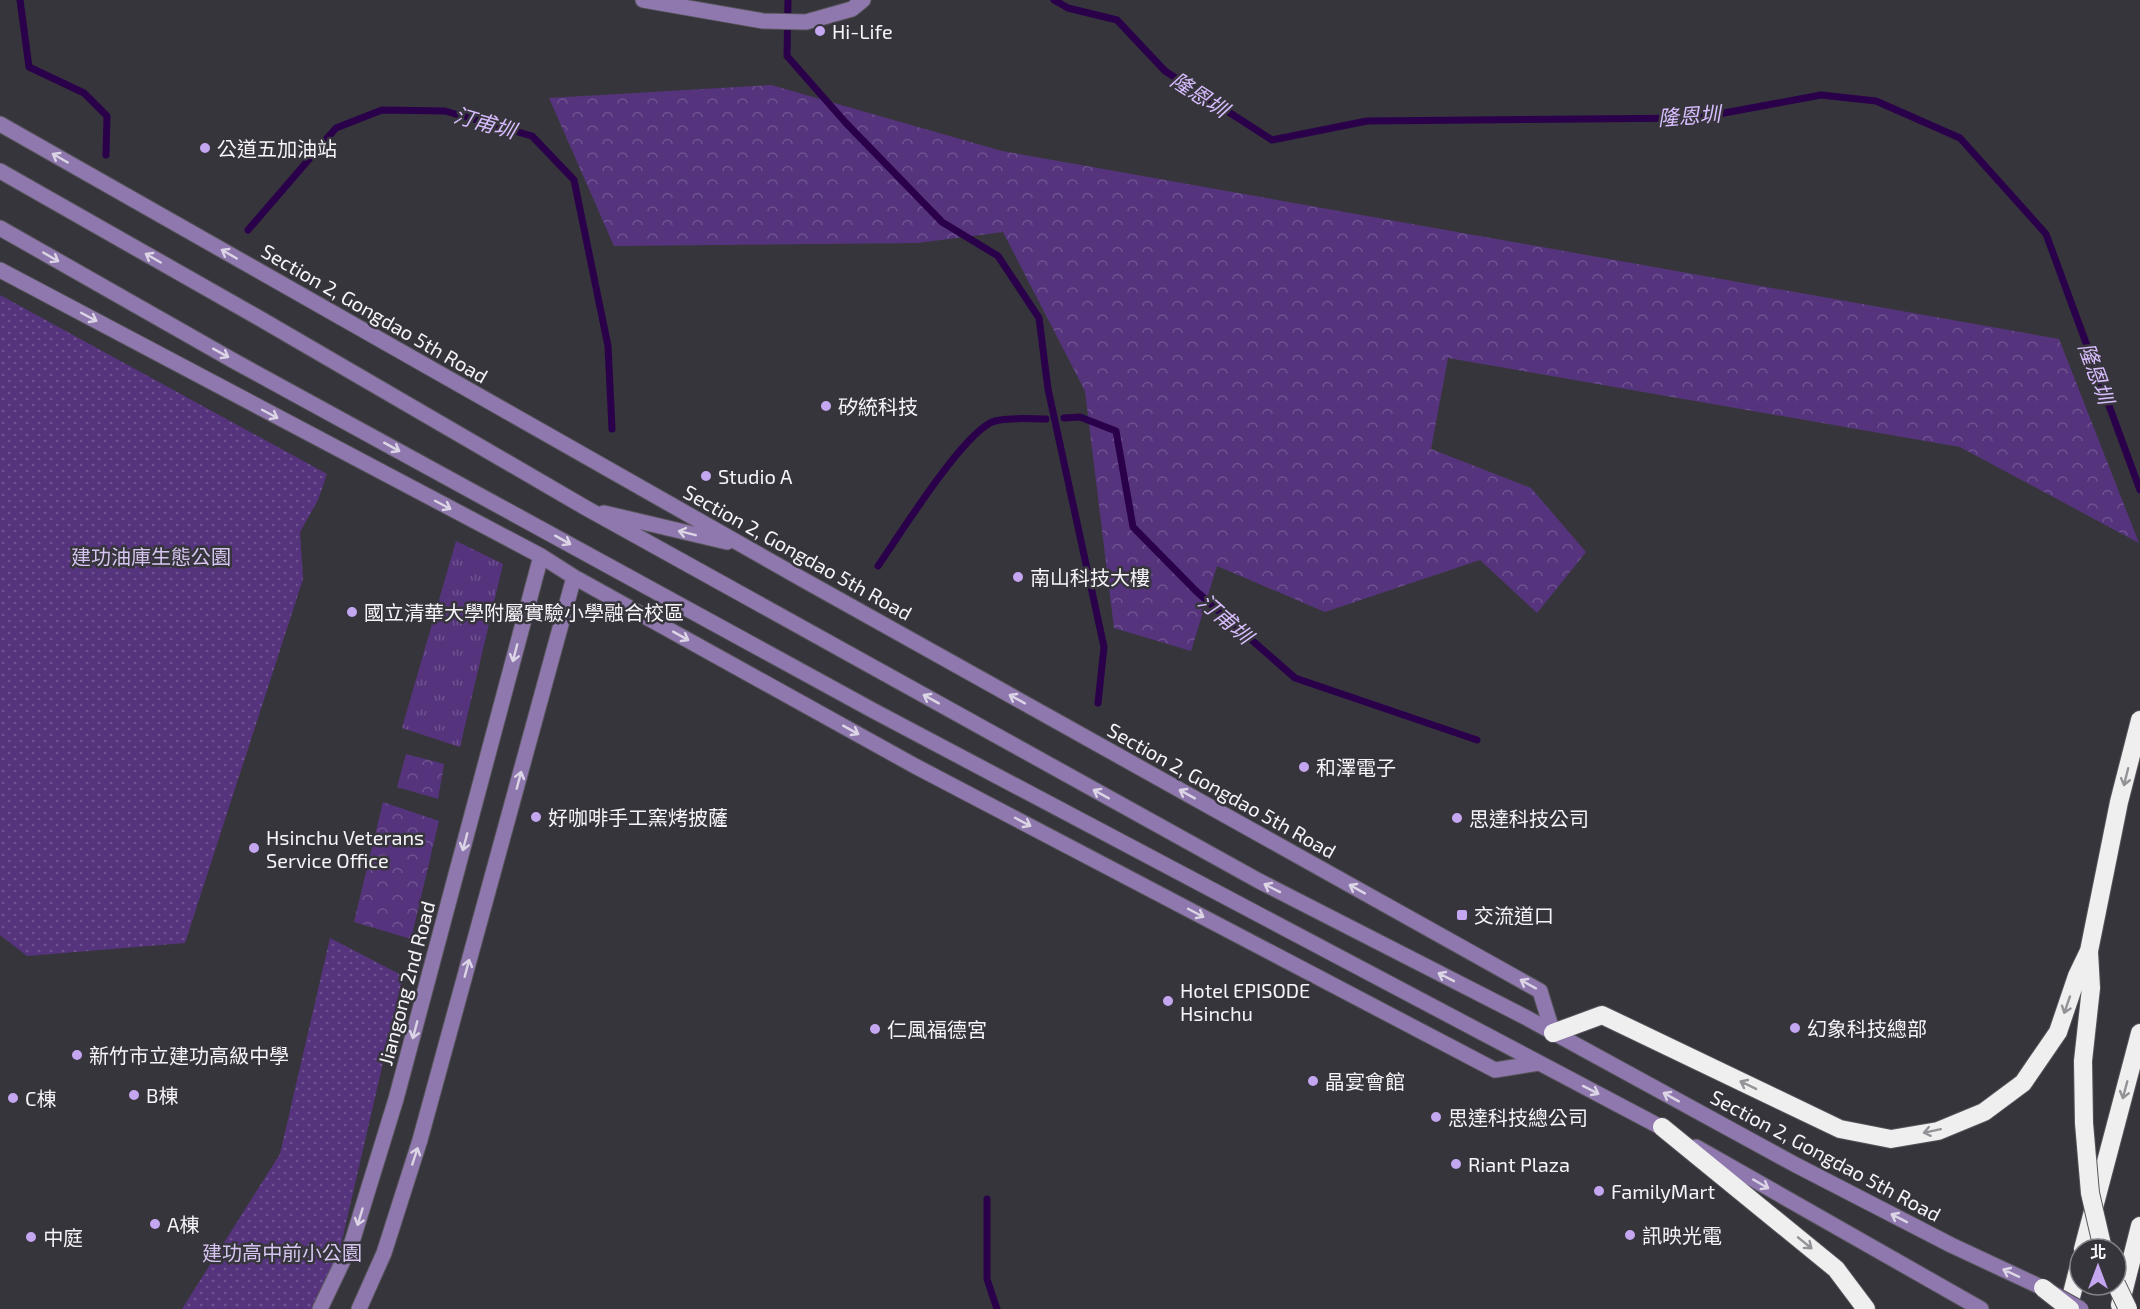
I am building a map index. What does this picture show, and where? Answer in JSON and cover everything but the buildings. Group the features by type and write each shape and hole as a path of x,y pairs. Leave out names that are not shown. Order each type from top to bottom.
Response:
{"highway":[{"path":"1553,1033 1602,1015 1840,1129 1891,1139 1938,1131 1984,1112 2023,1083 2058,1032 2089,951 2119,802 2140,720"},
{"path":"2089,951 2091,988 2083,1061 2084,1123 2090,1193 2100,1237"},
{"path":"2086,1237 2140,1033"},
{"path":"1662,1127 1836,1269 1866,1309"},
{"path":"2119,1309 2140,1226"},
{"path":"2043,1288 2069,1309"}],"street":[{"path":"643,0 763,21 806,22 852,9 863,0"},
{"name":"Section 2, Gongdao 5th Road","path":"0,124 744,546 1540,991 1553,1033"},
{"name":"Section 2, Gongdao 5th Road","path":"0,171 586,508 1259,881 1553,1033 1794,1164 2081,1309"},
{"path":"0,228 234,361 874,711 1662,1127 1935,1285 1981,1309"},
{"path":"0,270 541,556 574,577 915,766 1495,1070 1539,1064"},
{"path":"586,508 744,546"},
{"name":"Jiangong 2nd Road","path":"320,1309 352,1242 396,1099 541,556"},
{"path":"359,1309 384,1253 420,1140 574,577"}],"green space":[{"path":"771,85 1002,151 2059,339 2139,543 1960,447 1448,358 1431,449 1531,488 1586,552 1537,613 1480,560 1325,612 1217,566 1191,651 1114,628 1085,391 1003,232 917,243 614,246 549,98"},
{"name":"建功油庫生態公園","path":"0,295 327,474 318,500 300,532 303,579 185,943 27,956 0,935"},
{"path":"456,541 503,564 460,747 402,728"},
{"path":"406,754 444,764 438,799 397,787"},
{"path":"383,802 439,821 411,939 354,922"},
{"name":"建功高中前小公園","path":"330,938 403,976 331,1288 316,1309 182,1309 280,1154"}],"waterway":[{"path":"20,0 29,67 84,93 107,116 106,155"},
{"path":"788,0 787,56 845,122 942,222 998,256 1039,318 1048,389 1104,647 1098,703"},
{"name":"隆恩圳","path":"1054,0 1068,8 1117,20 1165,71 1272,140 1367,121 1697,118 1821,95 1876,101 1960,138 2046,234 2140,490"},
{"name":"汀甫圳","path":"248,230 336,128 382,110 445,111 532,136 574,180 608,346 612,429"},
{"name":"汀甫圳","path":"1064,418 1080,417 1116,431 1133,527 1196,591 1295,678 1477,740"},
{"name":"汀甫圳","path":"878,566 950,462 982,428 1001,420 1046,419"},
{"path":"987,1199 987,1279 997,1309"}],"place":[{"name":"Hi-Life","path":"820,31"},
{"name":"公道五加油站","path":"205,148"},
{"name":"矽統科技","path":"826,406"},
{"name":"Studio A","path":"706,476"},
{"name":"南山科技大樓","path":"1018,577"},
{"name":"國立清華大學附屬實驗小學融合校區","path":"352,612"},
{"name":"和澤電子","path":"1304,767"},
{"name":"好咖啡手工窯烤披薩","path":"536,817"},
{"name":"思達科技公司","path":"1457,818"},
{"name":"Hsinchu Veterans Service Office","path":"254,848"},
{"name":"交流道口","path":"1462,915"},
{"name":"Hotel EPISODE Hsinchu","path":"1168,1001"},
{"name":"幻象科技總部","path":"1795,1028"},
{"name":"仁風福德宮","path":"875,1029"},
{"name":"新竹市立建功高級中學","path":"77,1055"},
{"name":"晶宴會館","path":"1313,1081"},
{"name":"B棟","path":"134,1095"},
{"name":"C棟","path":"13,1098"},
{"name":"思達科技總公司","path":"1436,1117"},
{"name":"Riant Plaza","path":"1456,1164"},
{"name":"FamilyMart","path":"1599,1191"},
{"name":"A棟","path":"155,1224"},
{"name":"訊映光電","path":"1630,1235"},
{"name":"中庭","path":"31,1237"}]}
